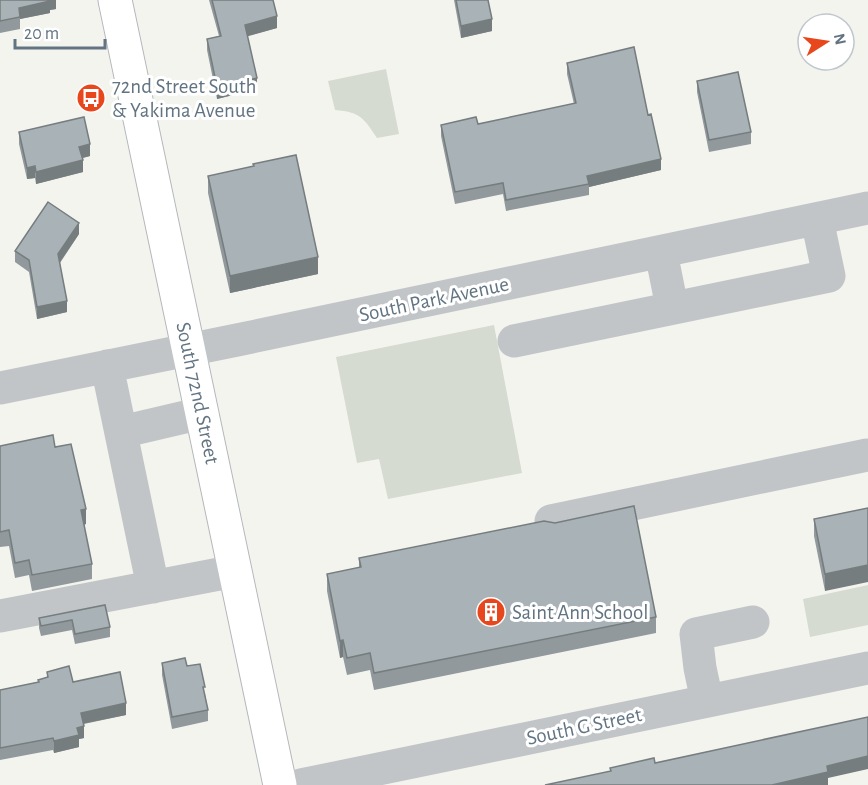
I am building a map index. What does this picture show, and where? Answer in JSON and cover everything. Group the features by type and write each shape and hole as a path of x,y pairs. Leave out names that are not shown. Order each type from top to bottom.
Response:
{"main road":[{"name":"South 72nd Street","path":"115,0 280,785"}],"street":[{"name":"South Park Avenue","path":"0,387 868,208"},
{"path":"514,341 829,276 817,219"},
{"path":"661,252 672,307"},
{"path":"107,366 153,587"},
{"path":"121,432 202,413"},
{"path":"551,521 867,455"},
{"path":"0,616 235,571"},
{"path":"707,701 696,634 753,622"},
{"name":"South G Street","path":"301,785 868,668"}],"shaded area":[{"path":"386,69 399,134 377,138 356,114 335,110 328,81"},
{"path":"494,325 522,473 388,499 379,459 357,463 336,357"},
{"path":"868,585 868,625 810,637 803,599"}],"building":[{"path":"0,0 50,1 19,8 20,17 0,21"},
{"path":"212,0 273,0 277,16 245,25 257,78 217,87 207,39 221,36"},
{"path":"456,0 488,0 492,19 461,26"},
{"path":"634,47 648,115 651,114 661,159 587,176 589,184 506,200 503,183 455,192 441,125 476,117 478,124 576,103 567,63"},
{"path":"738,72 751,132 709,140 697,81"},
{"path":"84,117 90,144 79,147 83,160 36,172 35,166 27,168 19,132"},
{"path":"296,155 318,257 230,276 208,176"},
{"path":"48,202 79,223 58,254 67,301 37,307 29,260 15,251"},
{"path":"53,435 55,447 71,444 86,509 81,510 92,564 32,575 29,560 15,563 9,530 0,532 0,446"},
{"name":"Saint Ann School","path":"634,506 656,617 374,673 370,653 347,658 343,640 340,641 327,574 361,567 359,558 544,521 555,523"},
{"path":"868,508 868,565 825,574 814,519"},
{"path":"105,605 110,627 75,634 72,620 41,626 39,618"},
{"path":"185,658 187,666 200,664 208,710 172,717 162,663"},
{"path":"69,666 73,682 120,672 126,703 81,713 84,726 77,728 79,735 54,741 53,738 0,748 0,690 39,682 38,680 48,677 47,672"},
{"path":"868,717 868,756 827,766 828,772 772,785 545,785 611,771 610,768 654,758 655,763"}],"place":[{"name":"72nd Street South & Yakima Avenue","path":"91,98"},
{"name":"Saint Ann School","path":"491,612"}]}
